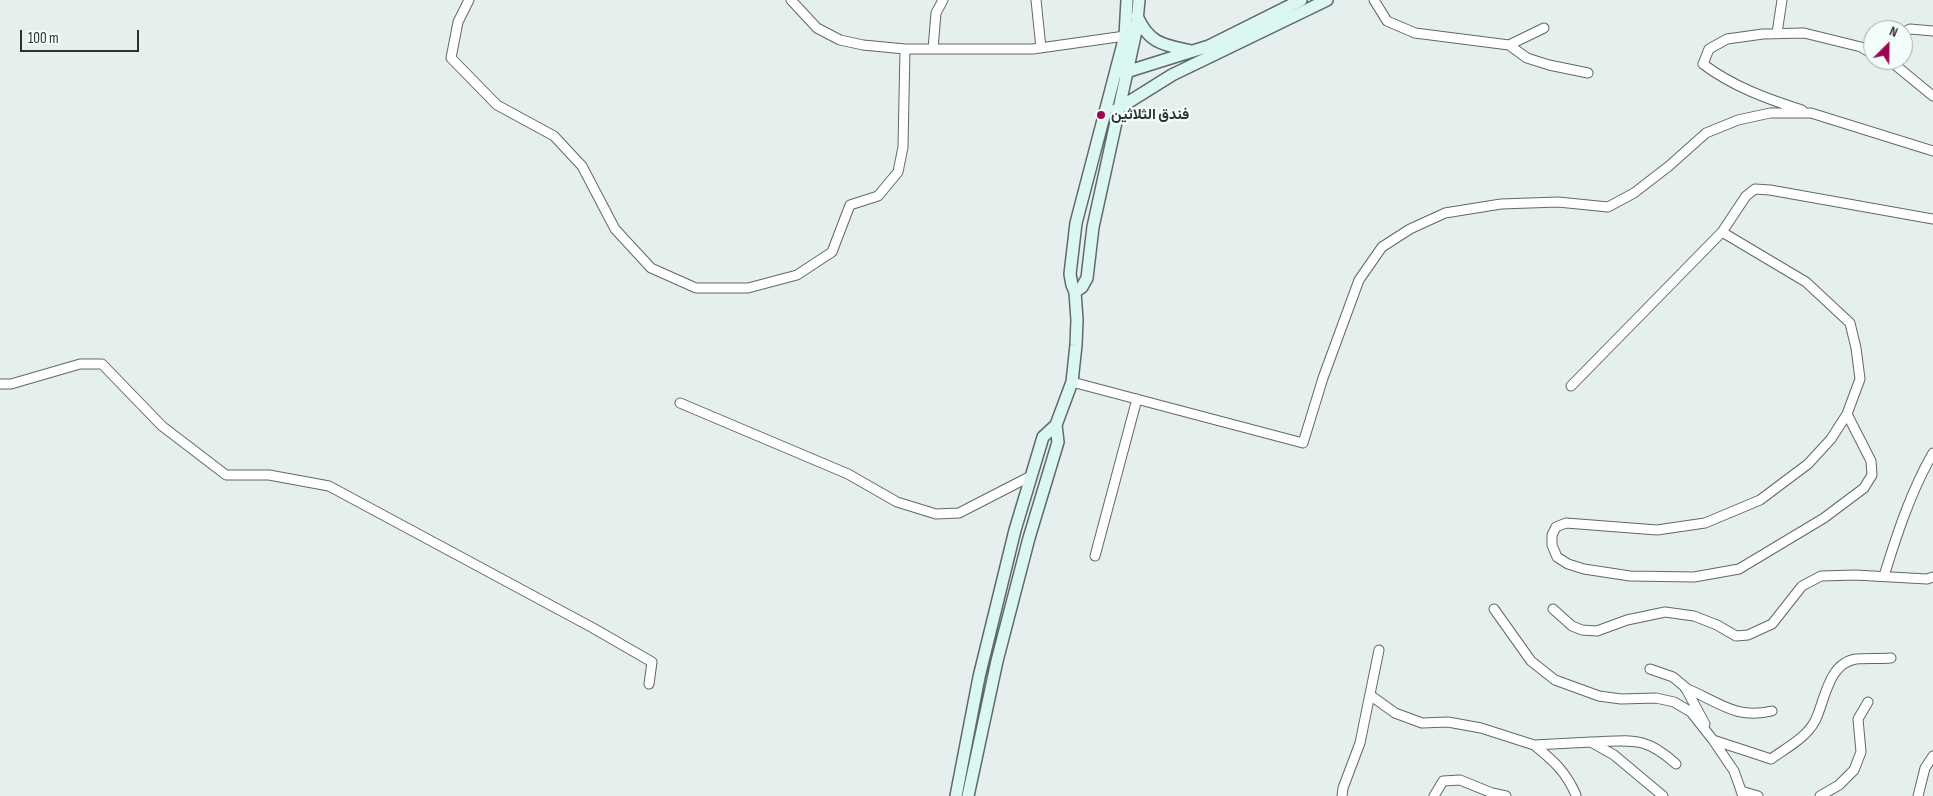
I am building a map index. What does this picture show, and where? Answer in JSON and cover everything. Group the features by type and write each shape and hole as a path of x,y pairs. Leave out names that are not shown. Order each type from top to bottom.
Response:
{"street":[{"path":"469,0 458,22 451,58 497,105 554,136 582,166 615,229 651,268 696,288 748,288 797,275 832,252 850,204 878,196 898,172 903,147 905,49"},
{"path":"792,0 817,28 840,40 864,45 905,49 1040,48 1125,36 1136,31"},
{"path":"932,49 936,13 943,0"},
{"path":"1075,292 1082,287 1087,278 1093,227 1118,109 1128,0"},
{"path":"956,796 979,677 1015,530 1043,437 1056,425 1072,382 1076,345 1075,292 1070,274 1076,222 1105,115 1136,31 1139,0"},
{"path":"1121,72 1209,46 1301,0"},
{"path":"1105,115 1118,109 1172,74 1327,0"},
{"path":"1374,0 1387,21 1415,33 1509,45 1527,58 1549,66 1588,73"},
{"path":"1777,33 1782,0"},
{"path":"1034,1 1040,48"},
{"path":"1137,16 1143,29 1151,38 1162,45 1193,52"},
{"path":"1509,45 1544,28"},
{"path":"1913,29 1933,31"},
{"path":"1863,48 1804,33 1777,33 1726,39 1709,49 1703,64 1722,78 1782,104 1933,151"},
{"path":"1901,70 1933,96"},
{"path":"1072,382 1303,443 1359,280 1382,247 1410,229 1445,213 1501,204 1558,202 1608,207 1634,193 1670,166 1706,133 1738,120 1770,113 1811,113"},
{"path":"1571,386 1722,232 1746,196 1755,189 1770,190 1933,219"},
{"path":"1722,232 1806,282 1850,322 1860,379 1847,414 1831,439 1808,464 1760,500 1705,523 1658,530 1566,523 1556,527 1552,535 1552,545 1557,557 1568,564 1584,569 1630,576 1694,577 1739,569 1824,518 1864,488 1872,476 1872,461 1847,414"},
{"path":"0,384 11,384 80,364 102,364 162,426 226,475 269,475 329,486 593,628 652,662 649,684"},
{"path":"1095,556 1137,400"},
{"path":"680,403 848,474 897,502 936,514 959,513 1031,476"},
{"path":"968,796 997,661 1029,538 1058,442 1056,425"},
{"path":"1884,576 1904,515 1920,475 1933,453"},
{"path":"1553,609 1572,626 1582,630 1597,631 1612,624 1665,612 1694,616 1736,636 1748,635 1772,624 1802,586 1821,576 1855,575 1927,579 1933,577"},
{"path":"1494,609 1531,662 1555,680 1600,696 1621,699 1656,698 1674,702 1691,712 1734,771 1742,793 1758,796"},
{"path":"1342,796 1343,788 1360,742 1379,650"},
{"path":"1685,687 1713,740 1771,759 1798,740 1814,722 1834,672 1846,662 1891,658"},
{"path":"1650,669 1673,677 1685,687 1743,714 1757,715 1772,711"},
{"path":"1370,695 1395,713 1422,723 1456,723 1481,728 1534,745 1626,740 1645,743 1667,756 1676,764"},
{"path":"1820,796 1839,785 1854,770 1861,752 1858,719 1868,702"},
{"path":"1592,742 1614,755 1664,796"},
{"path":"1534,745 1556,764 1569,779 1575,796"},
{"path":"1918,796 1925,768 1933,756"},
{"path":"1434,796 1443,781 1460,780 1492,793 1506,796"}],"place":[{"name":"فندق الثلاثين","path":"1101,115"}]}
